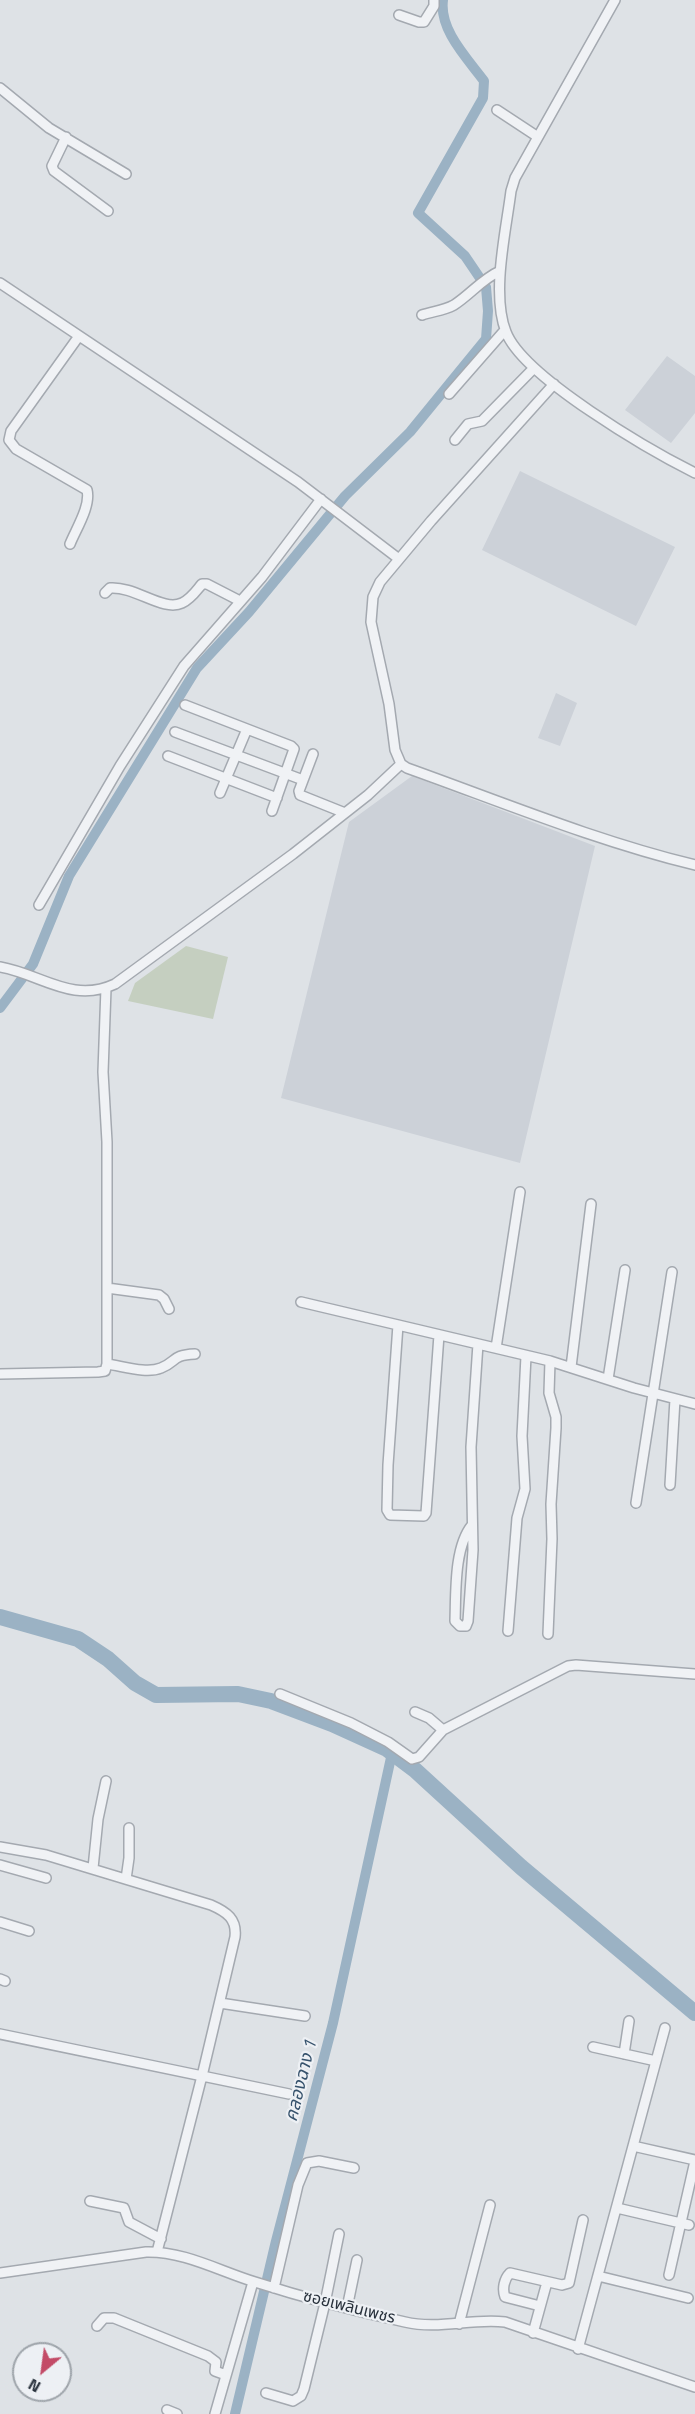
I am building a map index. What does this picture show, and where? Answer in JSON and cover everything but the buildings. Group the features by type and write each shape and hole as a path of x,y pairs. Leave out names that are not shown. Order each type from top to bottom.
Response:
{"street":[{"path":"615,0 523,161 511,191 500,271 501,308 505,330 512,344 534,368 647,448 695,473"},
{"path":"399,15 419,22 427,21 434,3"},
{"path":"0,88 49,128 126,174"},
{"path":"498,110 538,137"},
{"path":"66,137 52,166 54,171 108,211"},
{"path":"422,315 442,311 456,304 482,280 500,271"},
{"path":"0,283 323,501 399,559"},
{"path":"449,394 505,330"},
{"path":"70,544 85,506 87,490 16,449 9,440 9,436 80,336"},
{"path":"455,440 468,424 482,421 534,368"},
{"path":"554,384 399,559 380,582 372,597 370,608 373,633 389,704 395,750 401,765 406,768 568,827 695,865"},
{"path":"39,905 120,766 184,666 323,501"},
{"path":"105,593 110,588 122,587 172,606 184,603 202,584 207,584 240,601"},
{"path":"185,705 294,749 272,811"},
{"path":"220,793 246,729"},
{"path":"175,732 303,780"},
{"path":"314,754 303,780 300,795 345,813"},
{"path":"168,756 277,798"},
{"path":"0,967 80,991 92,992 106,988 146,963 345,813 401,765"},
{"path":"0,1374 98,1372 105,1371 107,1364 107,1142 103,1072 106,988"},
{"path":"496,1348 520,1192"},
{"path":"571,1367 591,1204"},
{"path":"608,1379 625,1270"},
{"path":"636,1503 672,1272"},
{"path":"107,1288 159,1295 169,1309"},
{"path":"301,1302 550,1361 695,1404"},
{"path":"398,1325 388,1465 387,1510 390,1515 424,1516 426,1513 439,1335"},
{"path":"472,1525 466,1533 460,1551 455,1614 456,1623 464,1626 468,1621 472,1525 471,1447 478,1344"},
{"path":"107,1364 153,1370 163,1368 181,1354 195,1354"},
{"path":"508,1631 517,1518 525,1489 522,1436 526,1356"},
{"path":"548,1634 552,1566 551,1504 556,1428 556,1417 549,1393 550,1361"},
{"path":"670,1485 675,1399"},
{"path":"280,1694 303,1701 360,1727 388,1742 412,1759 419,1757 443,1730 568,1666 695,1674"},
{"path":"415,1712 429,1718 443,1730"},
{"path":"93,1868 98,1819 106,1781"},
{"path":"126,1879 129,1828"},
{"path":"0,1847 46,1855 211,1905 230,1916 236,1929 202,2076 157,2252"},
{"path":"0,1865 46,1878"},
{"path":"0,1922 29,1931"},
{"path":"220,2002 305,2016"},
{"path":"624,2054 629,2021"},
{"path":"578,2349 665,2028"},
{"path":"0,2034 289,2094"},
{"path":"593,2047 656,2061"},
{"path":"633,2146 695,2161 685,2225 669,2275"},
{"path":"274,2288 298,2185 307,2163 319,2161 354,2168"},
{"path":"90,2201 124,2208 129,2222 160,2239"},
{"path":"459,2324 489,2205"},
{"path":"617,2208 685,2225"},
{"path":"540,2306 506,2297 503,2292 505,2281 510,2273 562,2285 568,2283 583,2220"},
{"path":"266,2393 289,2400 301,2396 310,2372 339,2234"},
{"name":"ซอยเพลินเพชร","path":"0,2273 157,2252 184,2257 253,2282 326,2303 427,2326 505,2322 578,2349 695,2387"},
{"path":"347,2308 357,2260"},
{"path":"598,2276 688,2298"},
{"path":"215,2414 253,2282"},
{"path":"533,2333 547,2282"},
{"path":"97,2326 104,2318 114,2318 208,2356 216,2361 215,2371 226,2375"},
{"path":"167,2410 177,2414"}],"shaded area":[{"path":"667,356 695,376 695,413 671,443 625,410"},
{"path":"520,471 675,547 636,626 482,550"},
{"path":"556,693 577,703 560,746 538,738"},
{"path":"412,776 595,846 520,1163 281,1098 349,822"}],"green space":[{"path":"186,946 228,957 213,1019 128,1001 135,983"}],"waterway":[{"path":"0,1008 33,964 69,876 197,668 249,612 345,496 410,432 486,339 488,311 486,287 465,256 418,213 483,98 484,81 450,33 445,22 443,0"},
{"path":"0,1617 78,1639 108,1659 135,1683 156,1695 238,1694 271,1701 332,1724 387,1749 415,1770 521,1867 695,2013"},
{"name":"คลองฉาง 1","path":"235,2414 276,2241 333,2023 392,1753"}]}
